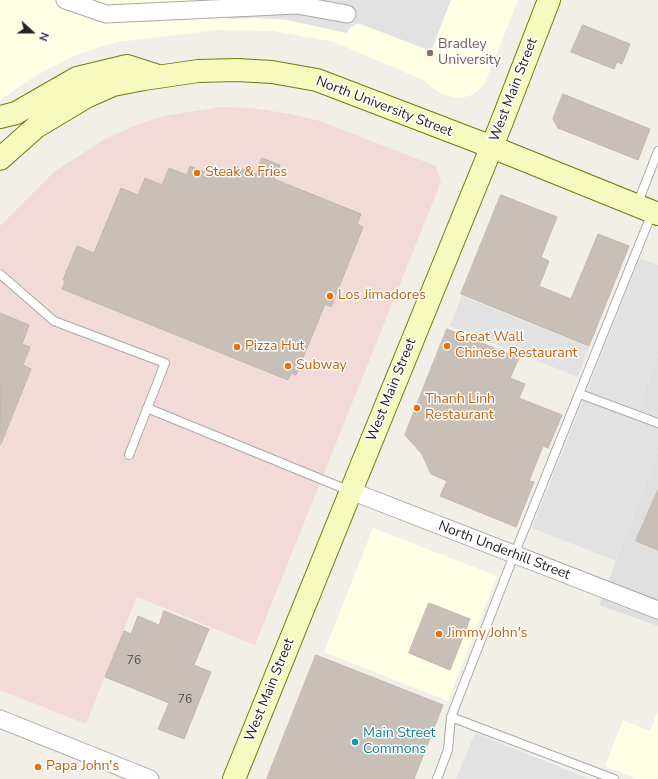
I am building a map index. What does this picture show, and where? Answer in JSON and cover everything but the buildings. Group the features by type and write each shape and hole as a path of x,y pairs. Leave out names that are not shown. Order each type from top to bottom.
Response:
{"main road":[{"name":"West Main Street","path":"234,779 492,147 549,0"},
{"path":"0,117 16,114 77,78 127,66 161,76"},
{"name":"North University Street","path":"0,159 36,127 86,97 113,85 198,71 237,70 272,72 317,80 492,147 649,211"}],"street":[{"path":"65,0 85,4 106,14 297,6 347,14"},
{"name":"North Underhill Street","path":"351,491 658,610"},
{"path":"0,719 150,779"}],"lane":[{"path":"437,779 448,750 452,716 514,555 580,394 649,211 658,151"},
{"path":"0,274 54,321 165,363 129,455"},
{"path":"580,394 658,423"},
{"path":"147,408 351,491"},
{"path":"452,716 614,779"}],"shaded area":[{"name":"Bradley University","path":"0,0 518,0 485,83 478,91 469,96 460,98 438,92 423,80 334,42 273,31 217,30 118,42 99,47 72,57 35,76 0,100"},
{"path":"233,0 451,0 431,51 357,24 351,27 346,33 287,20 258,18 228,19 227,8"},
{"path":"221,107 252,108 290,114 320,121 436,166 441,182 255,645 137,597 86,724 0,690 0,226 54,172 105,139 139,124 164,116"},
{"path":"640,258 658,265 658,356 639,404 658,412 658,452 616,561 532,528"},
{"path":"462,296 589,347 578,377 450,326"},
{"path":"658,356 658,412 639,405"},
{"path":"658,452 658,626 599,605"},
{"path":"373,528 497,576 448,701 324,652"},
{"path":"658,711 658,779 637,779 605,766 623,720 650,731"},
{"path":"475,733 589,779 456,779"}],"place":[{"name":"Bradley University","path":"430,53"},
{"name":"Steak & Fries","path":"197,173"},
{"name":"Los Jimadores","path":"330,296"},
{"name":"Great Wall Chinese Restaurant","path":"447,346"},
{"name":"Pizza Hut","path":"237,347"},
{"name":"Subway","path":"288,366"},
{"name":"Thanh Linh Restaurant","path":"417,408"},
{"name":"Jimmy John's","path":"439,634"},
{"name":"Main Street Commons","path":"355,742"},
{"name":"Papa John's","path":"38,767"}]}
